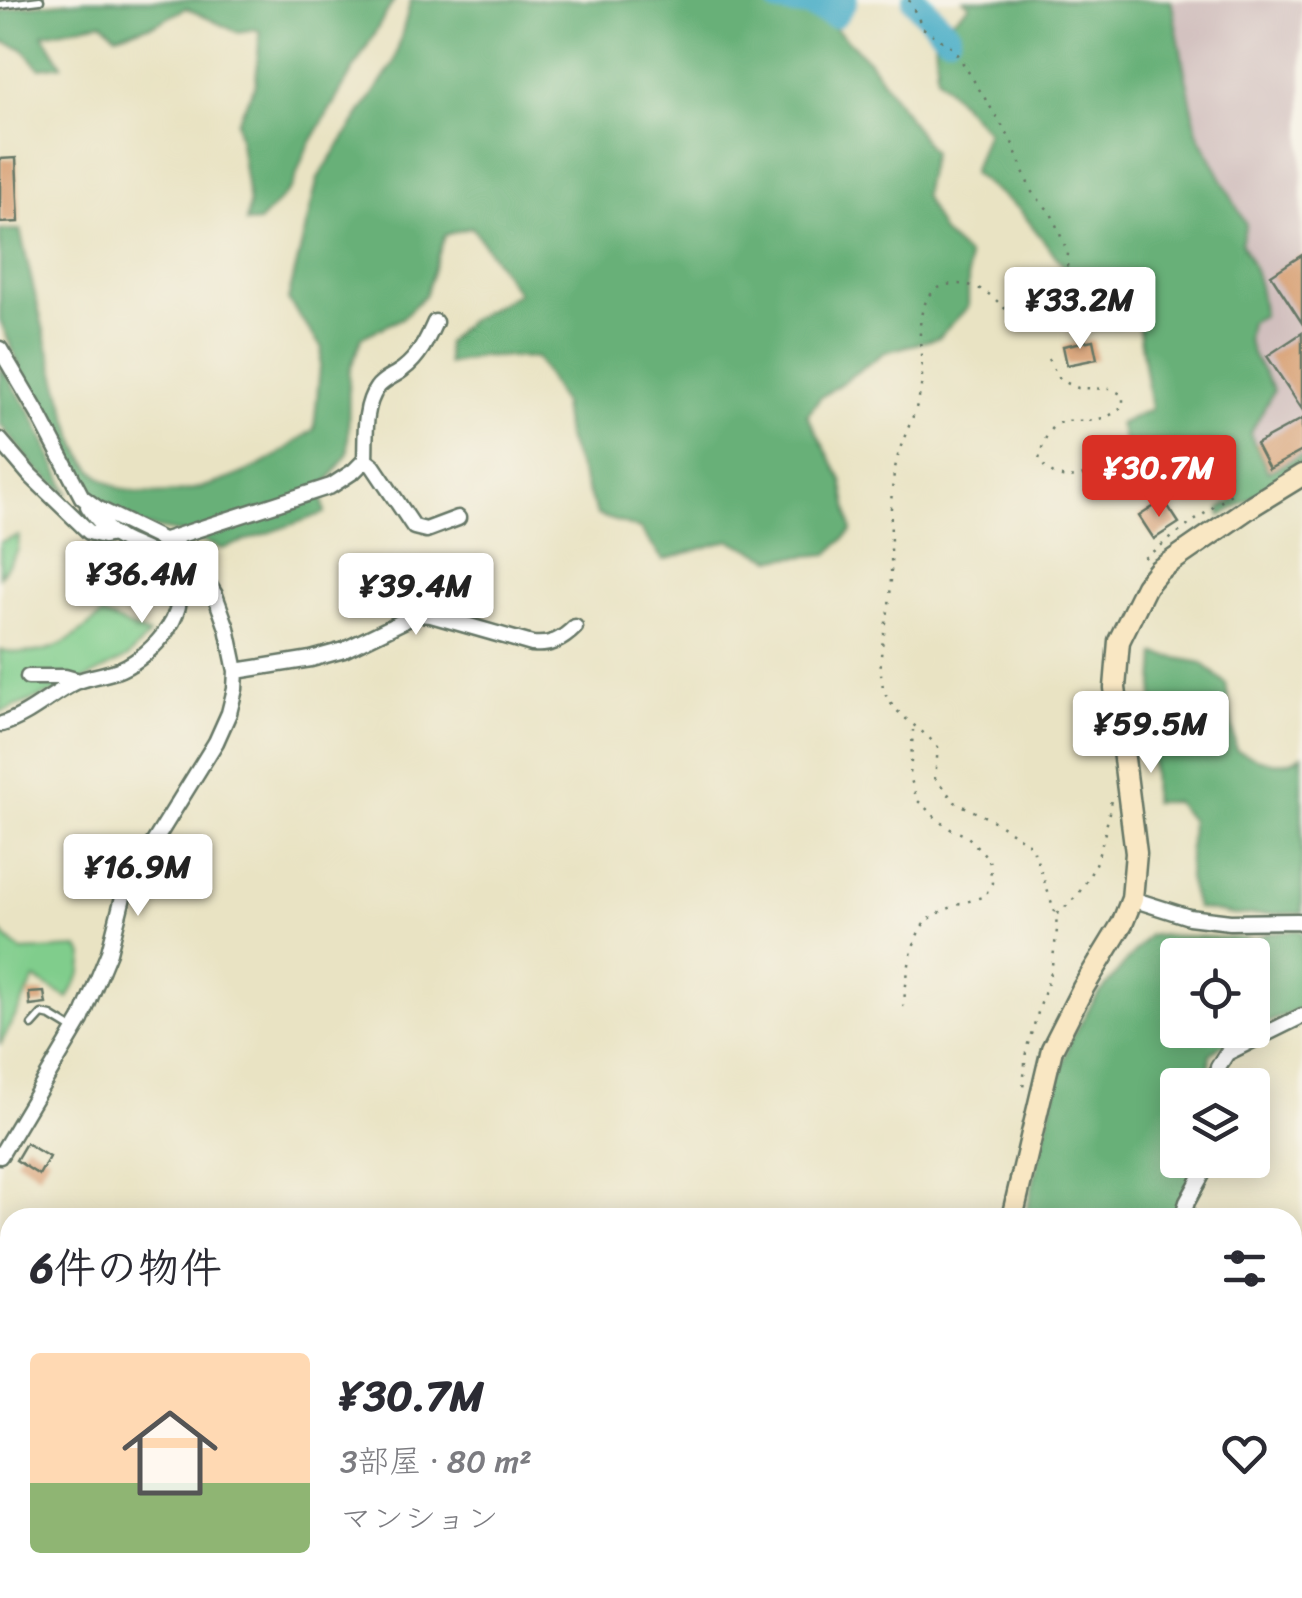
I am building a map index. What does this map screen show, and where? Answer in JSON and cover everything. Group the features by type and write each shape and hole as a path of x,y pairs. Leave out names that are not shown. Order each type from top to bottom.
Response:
{"street":[{"path":"165,540 331,486 354,471 365,460 367,418 374,392 414,359 435,322"},
{"path":"0,350 92,514 114,534 151,552 169,566 179,587 177,608 170,624 150,650 119,670 79,681 16,720 2,724"},
{"path":"0,440 89,532 114,534"},
{"path":"365,460 414,528 426,530 458,518"},
{"path":"1014,1208 1052,1049 1132,899 1135,838 1115,688 1118,641 1146,586 1160,570 1302,476"},
{"path":"0,1156 75,1030 109,952 125,889 216,742 235,689 236,671 227,628 195,562 165,540 82,498"},
{"path":"236,671 344,650 418,614 544,645 564,638 575,627"},
{"path":"28,677 79,681"},
{"path":"1132,899 1189,917 1302,923"},
{"path":"1218,1068 1226,1053 1302,1016"},
{"path":"1186,1208 1201,1178"}],"lane":[{"path":"0,4 40,0"},
{"path":"32,1024 42,1014 75,1030"}],"path":[{"path":"909,0 922,28 950,46 978,86 1011,140 1031,191 1051,212 1068,252 1066,282 1034,314 1013,316 971,284 948,284 933,292 922,312 919,402 899,453 891,497 890,599 880,670 890,703 938,748 935,778 955,802 998,823 1032,846 1056,915 1051,972 1026,1050 1022,1092"},
{"path":"1048,360 1060,380 1078,388 1111,389 1123,396 1123,407 1108,416 1067,419 1052,428 1043,442 1040,460 1046,470 1058,476 1079,477 1128,457 1186,454 1214,459 1229,471 1230,494 1146,555 1138,568 1146,586"},
{"path":"903,1007 922,925 947,909 985,896 992,882 989,859 967,836 946,827 917,800 910,776 914,726"},
{"path":"1056,915 1073,902 1092,874 1106,832 1110,799"}],"shaded area":[{"path":"1171,0 1302,0 1302,455 1268,472 1250,434 1274,390 1247,339 1254,265 1197,132"}],"green space":[{"path":"86,0 394,0 305,152 292,187 259,222 246,223 249,204 237,122 256,83 260,32 237,32 186,8 156,24 116,35 102,22 43,34 62,65 40,68 22,48 0,41 0,12"},
{"path":"411,0 757,0 829,22 869,61 932,152 923,195 942,233 968,256 968,307 938,338 885,352 820,398 807,415 842,480 852,531 828,554 773,559 730,540 663,560 640,529 597,515 566,436 562,403 537,358 482,356 448,364 446,343 467,322 518,293 472,227 445,235 425,295 402,318 362,337 349,372 348,453 321,491 325,513 222,549 180,533 137,525 83,497 0,320 0,230 20,230 71,428 93,470 108,483 127,490 169,493 212,484 267,462 314,429 322,348 288,300 318,178 394,63"},
{"path":"964,0 1171,0 1197,132 1246,225 1241,243 1261,295 1263,315 1250,322 1247,339 1274,390 1250,434 1268,472 1302,455 1302,467 1221,516 1220,509 1236,499 1234,472 1227,458 1197,448 1126,448 1119,424 1151,409 1138,323 1093,330 1073,278 1019,209 972,173 987,131 937,77 935,34 970,5"},
{"path":"0,366 32,414 69,495 37,470 0,424"},
{"path":"19,536 18,550 0,576 0,542"},
{"path":"102,615 149,635 128,657 74,685 0,712 0,650 31,653 56,647"},
{"path":"1156,654 1202,663 1226,684 1236,750 1278,763 1302,755 1302,913 1234,915 1196,908 1188,878 1191,821 1175,802 1153,802 1151,736"},
{"path":"0,932 21,951 78,948 84,955 82,972 68,998 35,979 0,1045"},
{"path":"1302,932 1302,1008 1270,1022 1270,938 1257,938 1268,933"},
{"path":"1149,935 1228,938 1160,938 1160,1048 1217,1048 1210,1054 1210,1068 1160,1068 1160,1178 1196,1178 1183,1208 1027,1208 1070,1041 1095,999"}],"building":[{"path":"16,158 19,222 0,223 0,159"},
{"path":"1302,255 1302,323 1271,275"},
{"path":"1302,333 1302,409 1267,356"},
{"path":"1093,340 1097,359 1067,365 1063,346"},
{"path":"1302,419 1302,451 1269,469 1256,444"},
{"path":"1164,500 1179,523 1154,539 1139,516"},
{"path":"44,992 46,1004 30,1006 29,993"},
{"path":"26,1143 49,1157 39,1175 16,1160"}],"waterway":[{"path":"780,0 809,4 834,14 844,0"},
{"path":"916,1 947,34"}]}
